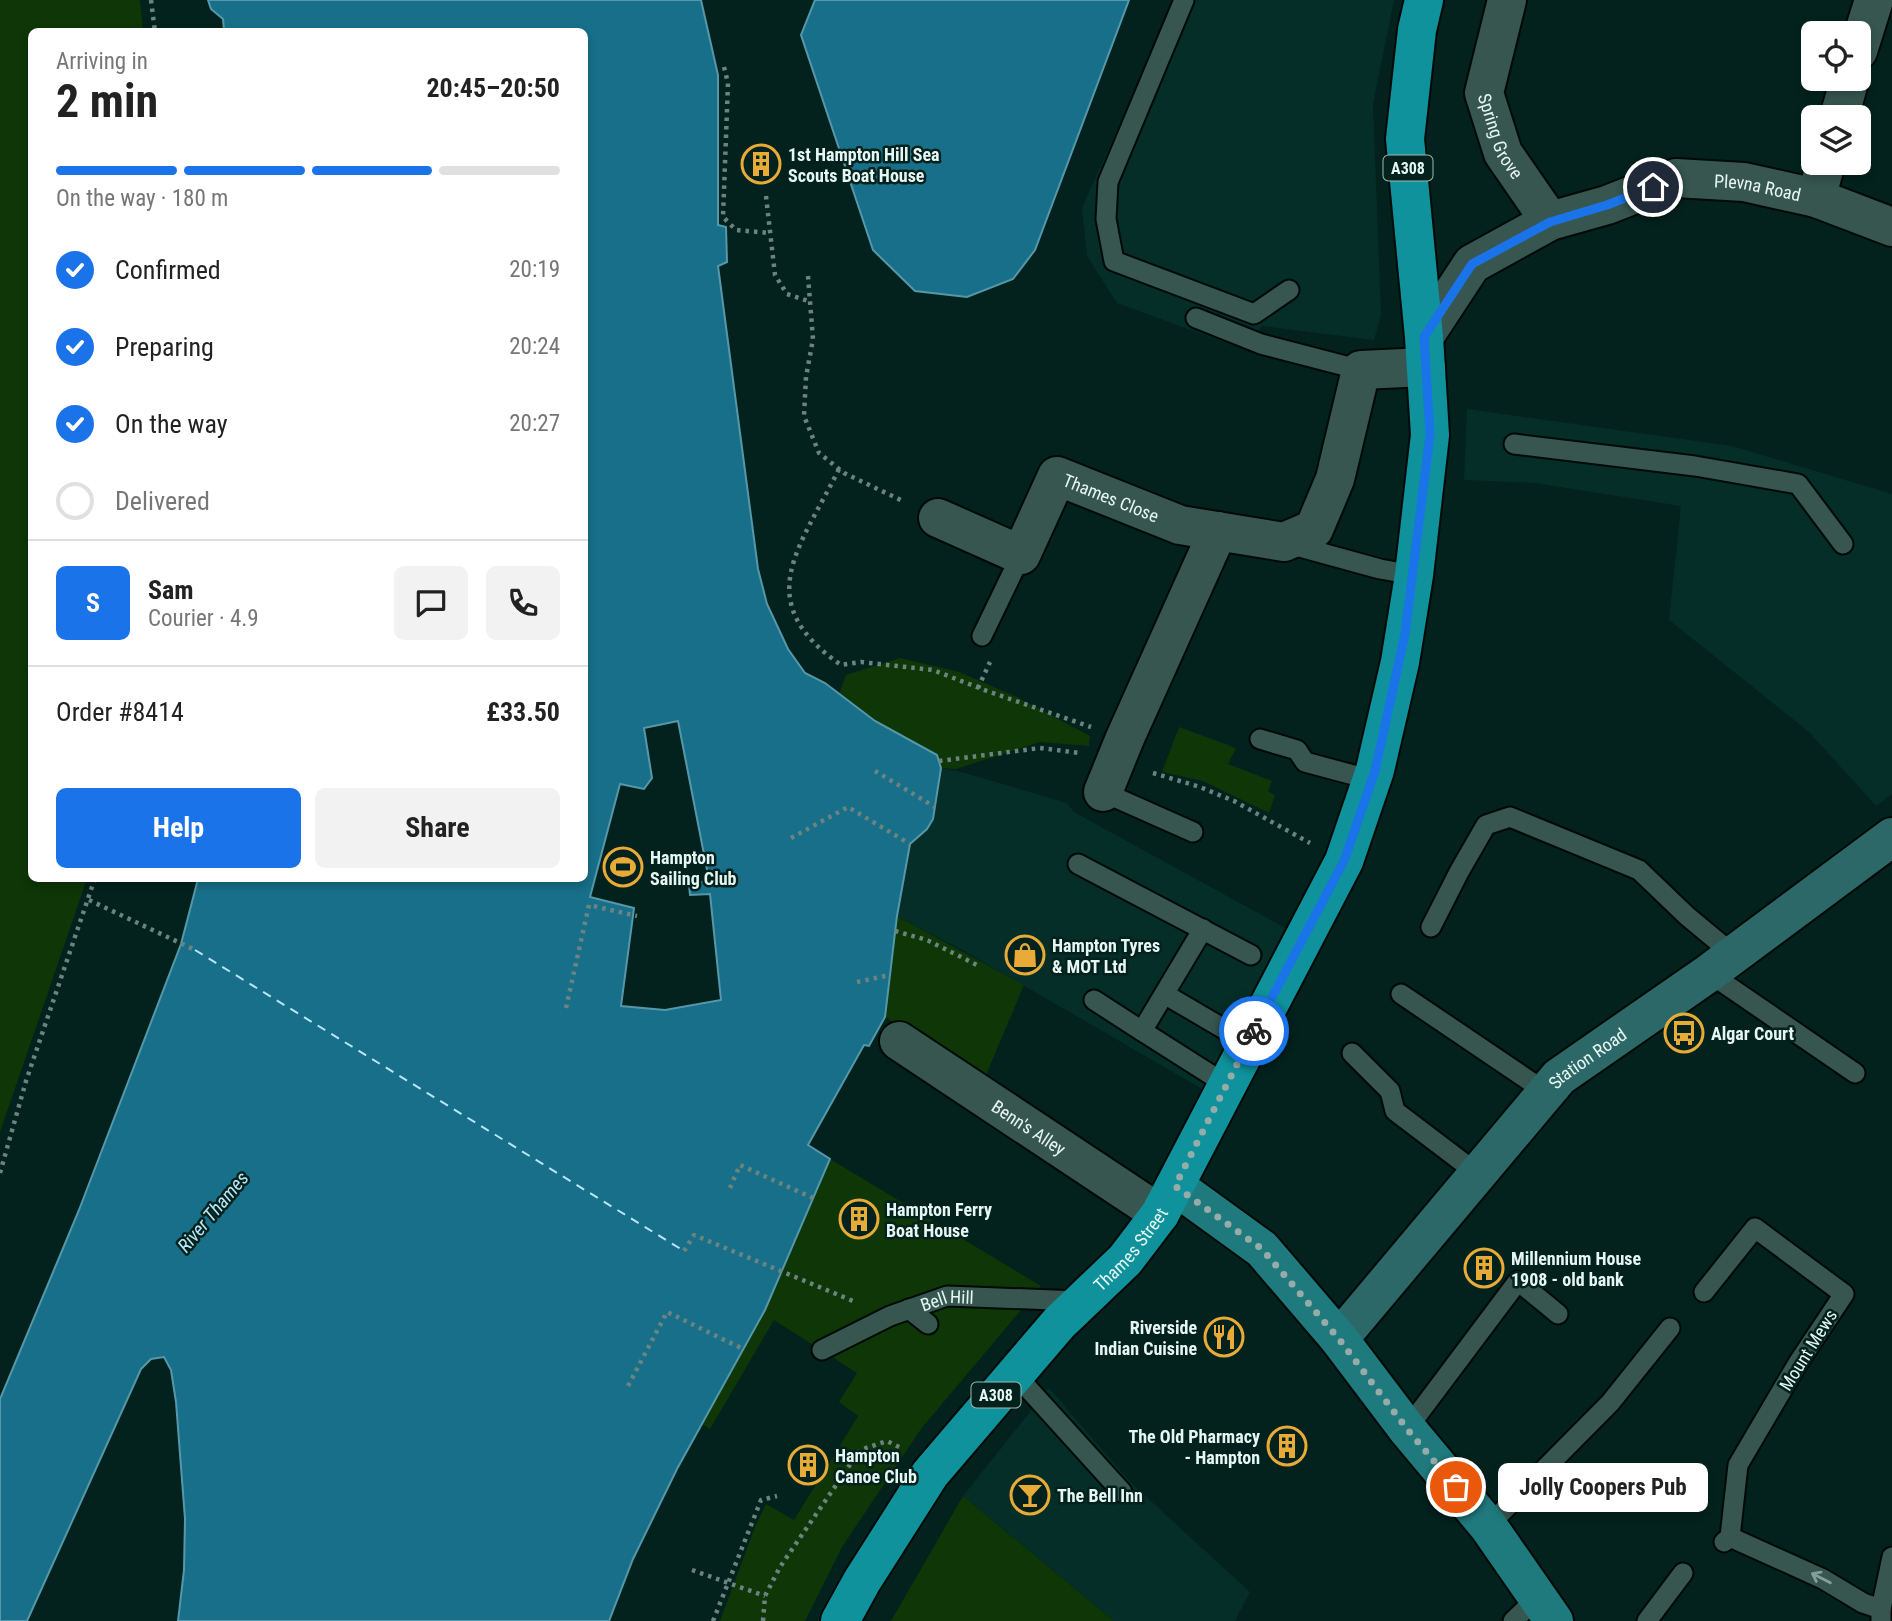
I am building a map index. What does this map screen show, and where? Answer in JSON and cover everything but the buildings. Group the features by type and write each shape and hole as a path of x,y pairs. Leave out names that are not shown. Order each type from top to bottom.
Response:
{"highway":[{"name":"A308","path":"1424,0 1417,30 1405,139 1425,352"},
{"name":"Thames Street","path":"840,1621 930,1474 1059,1323 1125,1260 1167,1200 1344,861 1372,780 1400,662 1414,575 1430,435 1425,352"}],"main road":[{"path":"1167,1200 1262,1249 1339,1339 1407,1429 1488,1526 1534,1613"}],"street":[{"name":"Spring Grove","path":"1507,0 1484,93 1503,153 1550,222"},
{"path":"1867,21 1874,0"},
{"name":"Plevna Road","path":"1425,352 1472,264 1550,222 1607,205 1676,178 1744,182 1821,180 1892,227"},
{"path":"1284,542 1314,529 1335,479 1361,370 1425,352"},
{"name":"Thames Close","path":"1021,555 1057,476 1180,524 1284,542"},
{"path":"938,518 1021,555"},
{"path":"1103,792 1218,531"},
{"name":"Station Road","path":"1339,1339 1559,1077 1721,964 1892,837"},
{"name":"Benn's Alley","path":"899,1041 1167,1200"}],"lane":[{"path":"1184,0 1108,182 1107,219 1114,261 1254,314 1289,290"},
{"path":"1196,318 1261,344 1361,370"},
{"path":"1514,444 1695,467 1798,484 1843,544"},
{"path":"1284,542 1380,569 1414,575"},
{"path":"982,636 1021,555"},
{"path":"1260,739 1297,750 1305,762 1372,780"},
{"path":"1103,792 1193,832"},
{"path":"1431,927 1486,825 1510,817 1639,870 1686,916 1721,964 1855,1073"},
{"path":"1078,864 1251,955"},
{"path":"1142,1031 1166,995 1203,929"},
{"path":"1401,994 1546,1092"},
{"path":"1166,995 1248,1043"},
{"path":"1094,1000 1227,1085"},
{"path":"1352,1053 1390,1091 1395,1111 1478,1174"},
{"name":"Mount Mews","path":"1704,1292 1755,1228 1844,1294 1798,1363 1738,1465 1727,1539 1823,1579 1881,1615"},
{"path":"1407,1429 1518,1281 1558,1314"},
{"name":"Bell Hill","path":"822,1350 900,1313 947,1296 1083,1301"},
{"path":"900,1313 928,1324"},
{"path":"1488,1526 1610,1403 1670,1328"},
{"path":"1014,1373 1122,1492"},
{"path":"1881,1615 1892,1557"},
{"path":"1647,1621 1683,1573"}],"path":[{"path":"151,0 154,28"},
{"path":"724,67 727,83 723,217 736,230 770,233"},
{"path":"766,196 775,275 787,294 811,302"},
{"path":"808,276 813,340 806,377 804,416 819,453 839,470 938,518"},
{"path":"839,470 793,562 787,592 799,627 820,650 841,665 862,662 933,670 1125,737"},
{"path":"875,771 935,807"},
{"path":"791,838 848,807 910,844"},
{"path":"0,1173 26,1081 94,882"},
{"path":"89,900 195,950"},
{"path":"566,1008 590,905 636,916"},
{"path":"895,931 927,940 977,965"},
{"path":"857,982 890,975"},
{"path":"730,1188 740,1165 813,1198"},
{"path":"684,1251 694,1235 782,1273 900,1313"},
{"path":"628,1387 667,1312 743,1349"},
{"path":"763,1621 765,1596 780,1567 860,1450 887,1441 901,1447 930,1474"},
{"path":"713,1621 761,1500 777,1496"},
{"path":"692,1570 765,1596"}],"shaded area":[{"path":"1175,0 1394,0 1373,104 1381,315 1374,340 1261,326 1251,352 1117,303 1087,256 1082,208"},
{"path":"1467,409 1732,446 1892,494 1892,794 1876,806 1809,732 1669,620 1681,506 1535,483 1464,480"},
{"path":"941,768 1067,803 1074,812 1285,928 1204,1090 964,951 897,916 910,844 927,829 933,819"},
{"path":"1049,1388 1130,1482 1250,1592 1235,1621 1114,1621 963,1496"}],"green space":[{"path":"0,0 140,0 143,28 28,28 28,882 86,882 0,1132"},
{"path":"900,658 959,672 1017,697 1090,736 1089,746 1040,742 956,769 941,768 937,755 875,721 839,694 846,675"},
{"path":"1179,727 1236,748 1228,764 1272,781 1268,791 1275,795 1269,813 1203,781 1162,772"},
{"path":"897,916 1024,985 986,1075 885,1017"},
{"path":"830,1159 1041,1286 921,1429 842,1547 805,1621 720,1621 766,1504 794,1520 858,1416 839,1402 857,1373 774,1320 710,1429 702,1424 765,1310"},
{"path":"963,1496 1114,1621 891,1621"}],"water":[{"name":"River Thames","path":"208,0 701,0 718,75 718,225 726,227 727,262 718,266 758,569 767,604 788,649 805,673 825,683 875,721 937,755 941,768 933,819 927,829 910,844 897,916 885,1017 869,1046 864,1045 808,1145 830,1159 765,1310 677,1469 633,1559 609,1621 178,1621 184,1570 185,1519 176,1402 171,1370 164,1357 151,1359 141,1369 27,1621 0,1621 0,1399 79,1210 181,944 197,882 588,882 588,28 224,28 223,19 211,9","holes":["678,721 709,880 689,885 690,895 710,894 721,1000 665,1010 621,1006 634,908 590,897 620,784 644,789 652,778 644,728"]},
{"path":"815,0 1129,0 1035,250 1013,279 967,297 915,291 873,250 801,35"}],"ferry route":[{"path":"195,950 684,1251"}],"way so far":[{"path":"1254,1031 1175,1186 1262,1249 1339,1339 1407,1429 1456,1487"}],"place":[{"name":"1st Hampton Hill Sea Scouts Boat House","path":"761,164"},
{"name":"Hampton Sailing Club","path":"623,867"},
{"name":"Hampton Tyres & MOT Ltd","path":"1025,955"},
{"name":"Algar Court","path":"1684,1033"},
{"name":"Hampton Ferry Boat House","path":"859,1219"},
{"name":"Millennium House 1908 - old bank","path":"1484,1268"},
{"name":"Riverside Indian Cuisine","path":"1224,1337"},
{"name":"The Old Pharmacy - Hampton","path":"1287,1446"},
{"name":"Hampton Canoe Club","path":"808,1465"},
{"name":"Jolly Coopers Pub","path":"1456,1487"},
{"name":"The Bell Inn","path":"1030,1495"}],"route":[{"path":"1254,1031 1344,861 1375,771 1405,634 1430,435 1424,337 1472,264 1550,222 1607,205 1653,187"}]}
